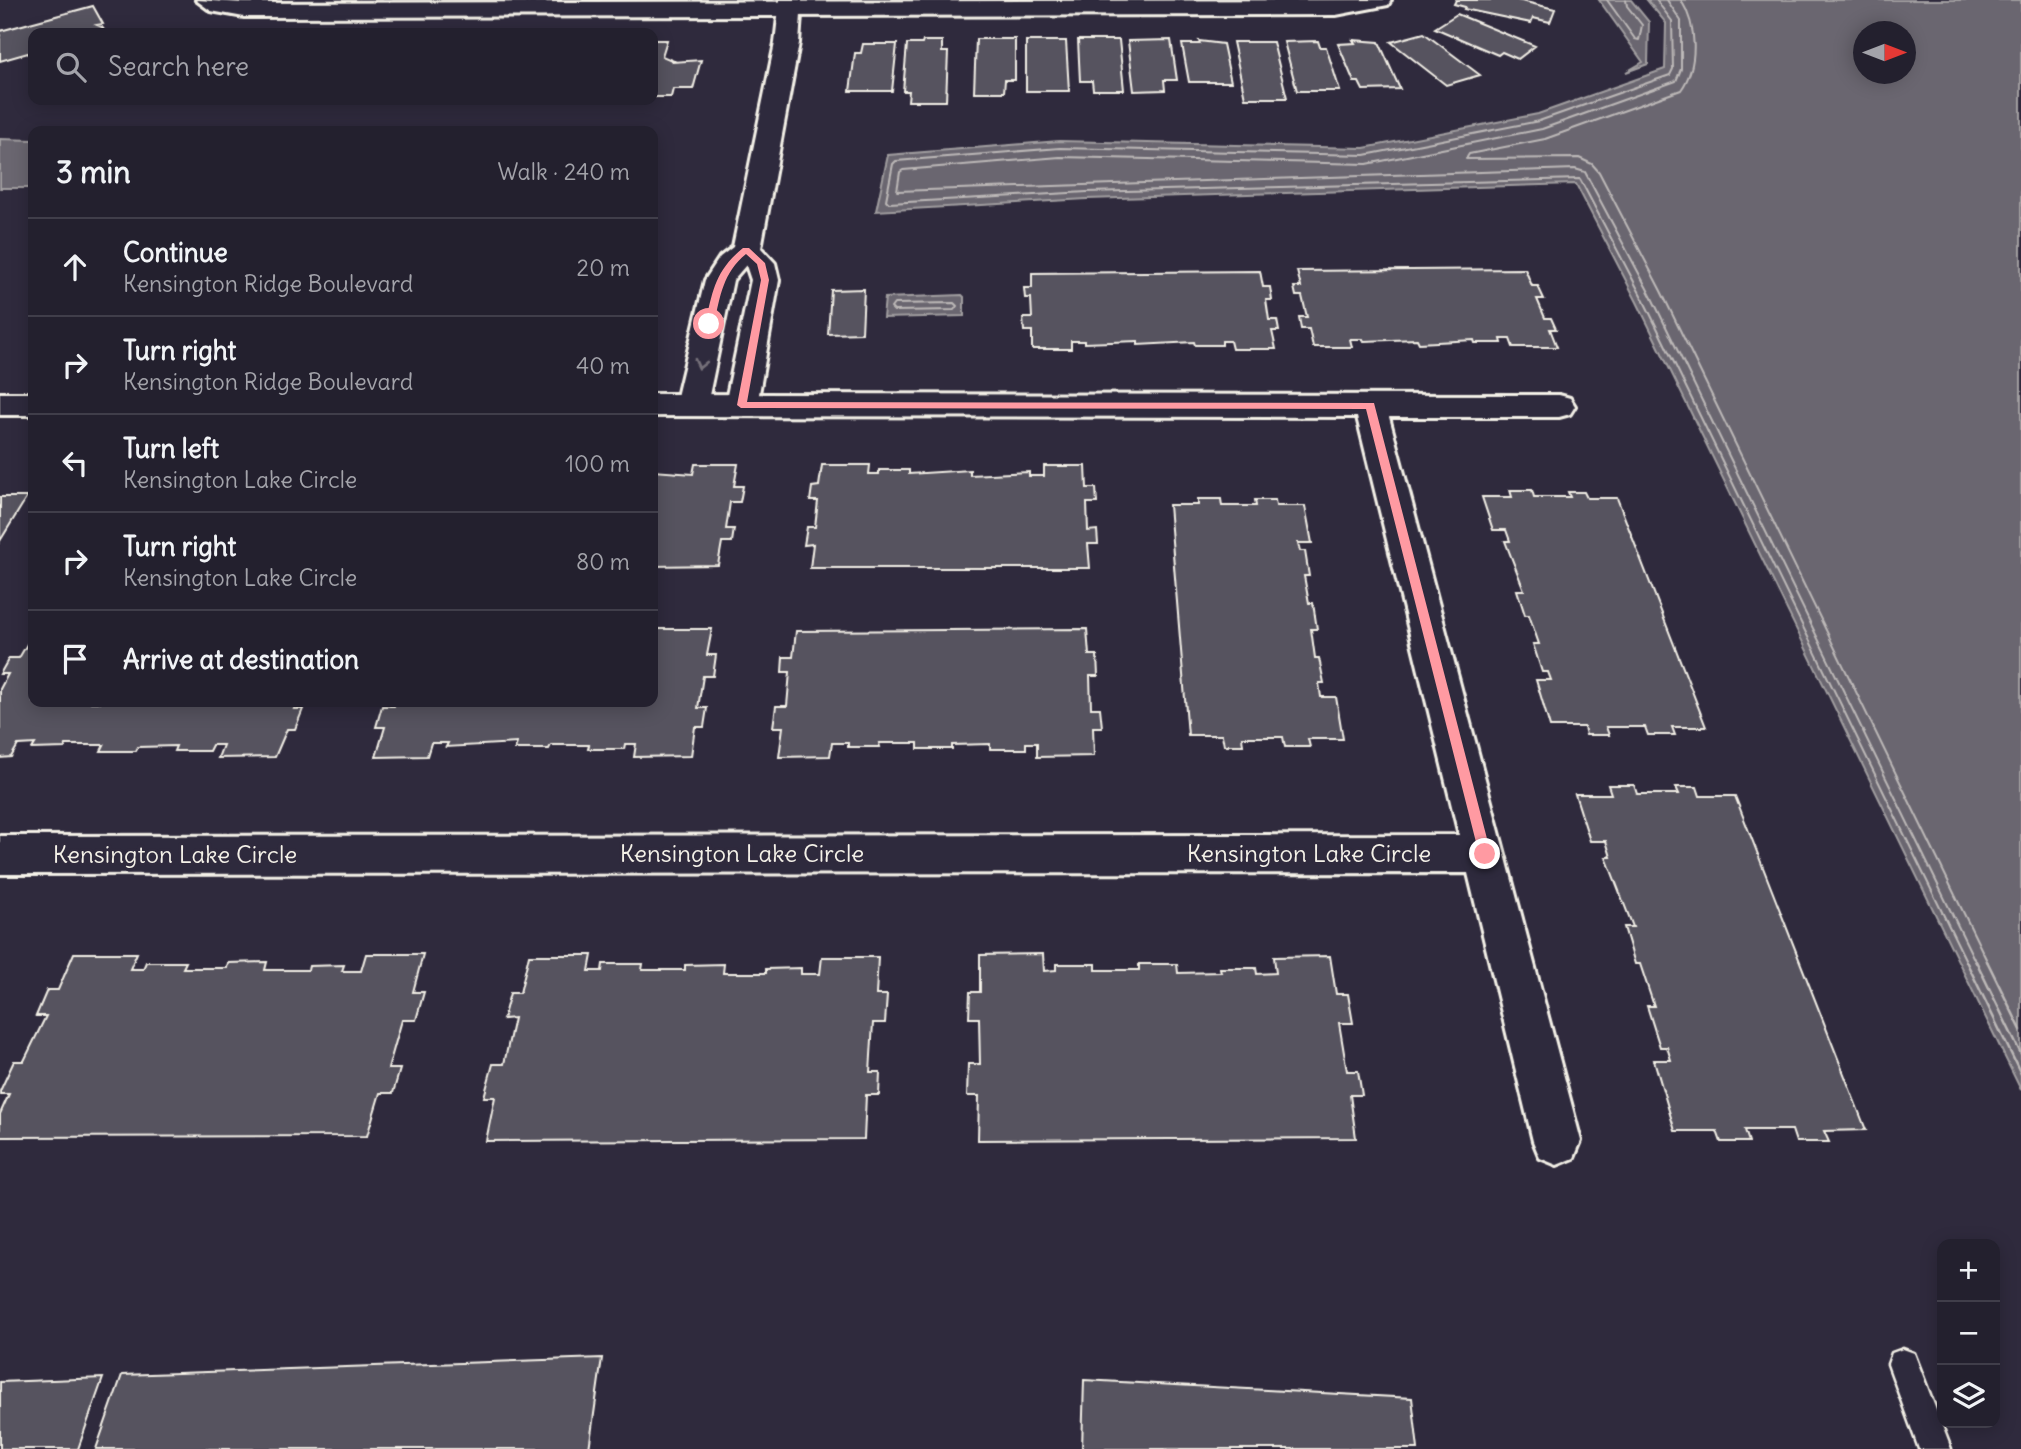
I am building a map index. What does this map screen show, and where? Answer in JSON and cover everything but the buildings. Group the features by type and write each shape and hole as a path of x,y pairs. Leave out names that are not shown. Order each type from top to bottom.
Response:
{"street":[{"path":"207,0 219,6 244,10 568,4 1020,4 1336,8 1380,0"},
{"path":"691,405 719,280 730,263 746,250 787,43 790,5"},
{"path":"741,405 765,280 761,263 746,250"},
{"path":"0,404 28,404"},
{"path":"658,405 1559,406"},
{"path":"1370,406 1558,1140"},
{"name":"Kensington Lake Circle","path":"0,855 1485,854"}],"lane":[{"path":"1903,1364 1935,1449"}],"water":[{"path":"1599,0 1631,0 1649,22 1648,64 1626,72 1643,62"},
{"path":"1647,0 2021,0 2021,1090 1637,302 1576,184 1087,199 876,211 888,155 1059,141 1364,148 1538,114 1665,69 1666,23"},
{"path":"0,139 28,140 28,188 0,188"},
{"path":"962,295 964,316 883,318 885,298"}],"route":[{"path":"709,324 719,280 730,263 746,250 761,263 765,280 741,405 1370,406 1485,854"}]}
